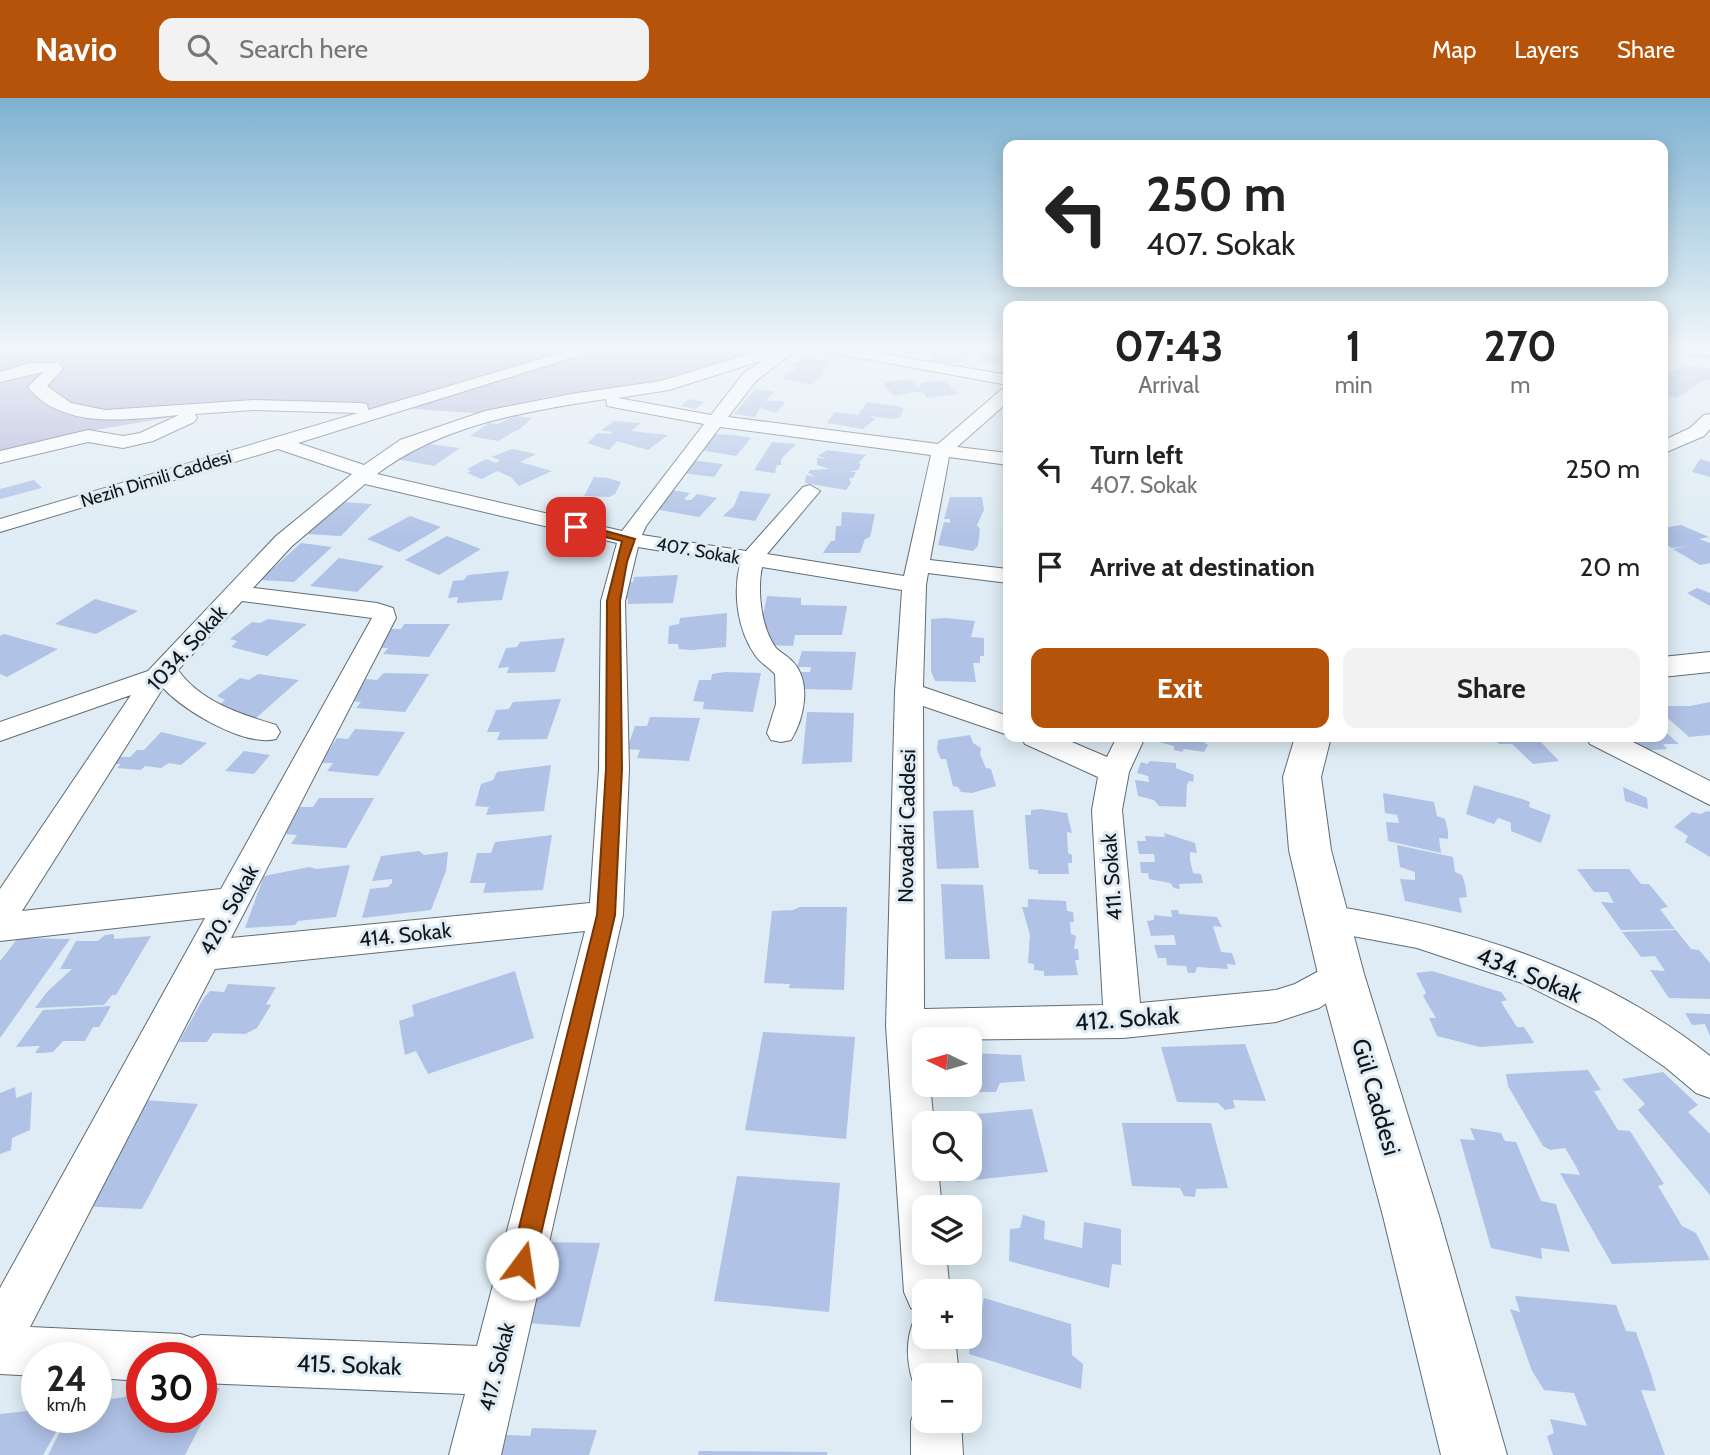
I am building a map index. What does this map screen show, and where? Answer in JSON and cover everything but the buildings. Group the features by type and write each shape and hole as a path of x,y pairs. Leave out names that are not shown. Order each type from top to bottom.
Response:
{"main road":[{"name":"Gül Caddesi","path":"1312,742 1301,777 1310,850 1340,974 1411,1216 1474,1455"}],"street":[{"path":"73,409 134,416 207,409"},
{"name":"Nezih Dimili Caddesi","path":"0,526 388,409"},
{"path":"411,409 491,415 523,409"},
{"path":"650,409 715,421 1003,457"},
{"name":"417. Sokak","path":"475,1455 606,915 614,769 613,601 621,562 635,525 724,409"},
{"path":"941,451 989,409"},
{"path":"0,457 74,438 123,442 146,437 168,429 200,410"},
{"name":"1034. Sokak","path":"0,917 161,673 284,541 364,475 407,444 491,415"},
{"path":"1668,425 1706,429"},
{"path":"1668,446 1706,429"},
{"path":"101,439 141,459 174,465 213,462"},
{"name":"407. Sokak","path":"277,442 364,475 629,539 752,560 916,575 1003,576"},
{"name":"Novadari Caddesi","path":"926,1279 905,1026 909,692 916,575 941,451"},
{"path":"781,733 787,712 790,679 787,671 766,652 746,586 752,560 761,545 790,517 810,491"},
{"name":"420. Sokak","path":"0,1335 235,901 384,618 383,613 377,610 238,593"},
{"path":"0,732 161,673 178,690 212,713 266,732"},
{"path":"909,692 1003,724"},
{"path":"1046,742 1114,772"},
{"name":"411. Sokak","path":"1123,1021 1107,810 1114,772 1129,742"},
{"path":"1610,742 1710,794"},
{"path":"0,927 235,901"},
{"name":"414. Sokak","path":"204,955 606,915"},
{"name":"434. Sokak","path":"1327,919 1416,934 1489,956 1566,988 1627,1017 1674,1048 1710,1080"},
{"name":"412. Sokak","path":"905,1026 1123,1021 1276,1006 1306,997 1340,974"},
{"path":"0,1350 126,1356"},
{"name":"415. Sokak","path":"217,1360 496,1371"},
{"path":"936,1433 937,1455"}],"shaded area":[{"path":"0,409 256,409 196,413 89,431 0,452"},
{"path":"419,409 505,409 488,414"}],"route":[{"path":"522,1264 606,915 614,769 613,601 629,539 576,527"}]}
